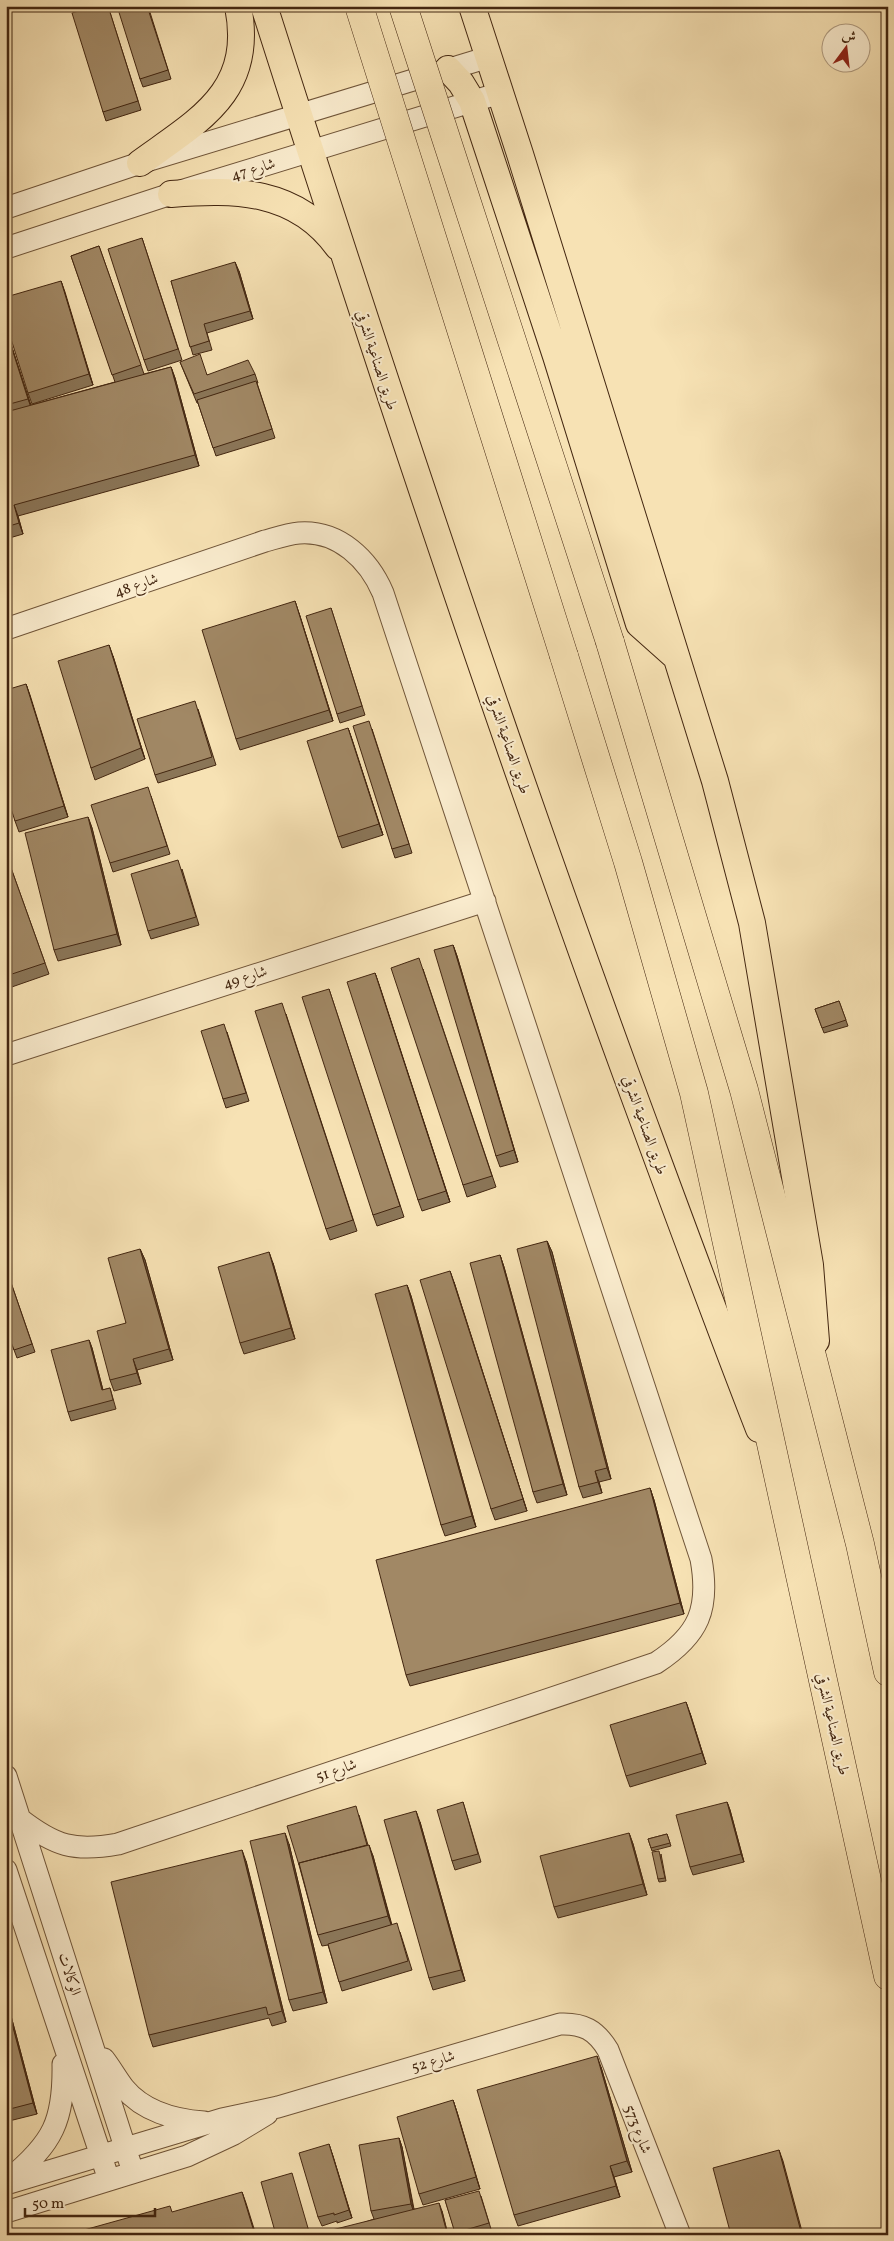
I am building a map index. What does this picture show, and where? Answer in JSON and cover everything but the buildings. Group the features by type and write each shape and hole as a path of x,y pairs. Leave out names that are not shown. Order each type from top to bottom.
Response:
{"highway":[{"name":"طريق الصناعية الشرقي","path":"359,6 628,862 694,1092 888,1976"},
{"path":"403,6 610,642 744,1090 860,1544 888,1672"}],"main road":[{"path":"140,163 204,117 228,88 239,53 242,30 238,6"},
{"name":"طريق الصناعية الشرقي","path":"264,6 396,416 570,921 719,1327 777,1473"},
{"path":"472,6 715,781 752,923 810,1265 820,1392"},
{"path":"448,69 462,83 472,101 556,356 639,624 676,657"},
{"path":"171,194 218,190 247,192 277,201 312,220 332,239 342,253"}],"street":[{"path":"6,208 140,163 489,57"},
{"name":"شارع 47","path":"6,248 171,194 500,93"},
{"name":"شارع 48","path":"6,629 265,541 300,533 336,540 359,556 376,576 485,901"},
{"name":"شارع 49","path":"6,1055 485,901"},
{"name":"شارع 51","path":"20,1818 41,1835 65,1846 92,1849 118,1844 656,1663 676,1650 692,1630 702,1608 705,1583 701,1559 485,901"},
{"name":"الوكالات","path":"6,1776 134,2172"},
{"name":"الوكالات","path":"6,1870 109,2180"},
{"name":"شارع 52","path":"6,2183 212,2122 278,2107 560,2024 575,2023 589,2028"},
{"name":"شارع 573","path":"589,2028 600,2037 608,2050 680,2235"},
{"path":"91,2039 125,2089 151,2110 182,2120 212,2122"},
{"path":"6,2183 36,2156 57,2120 64,2094 63,2041"},
{"name":"شارع 52","path":"6,2212 188,2156 234,2134 278,2107"}]}
